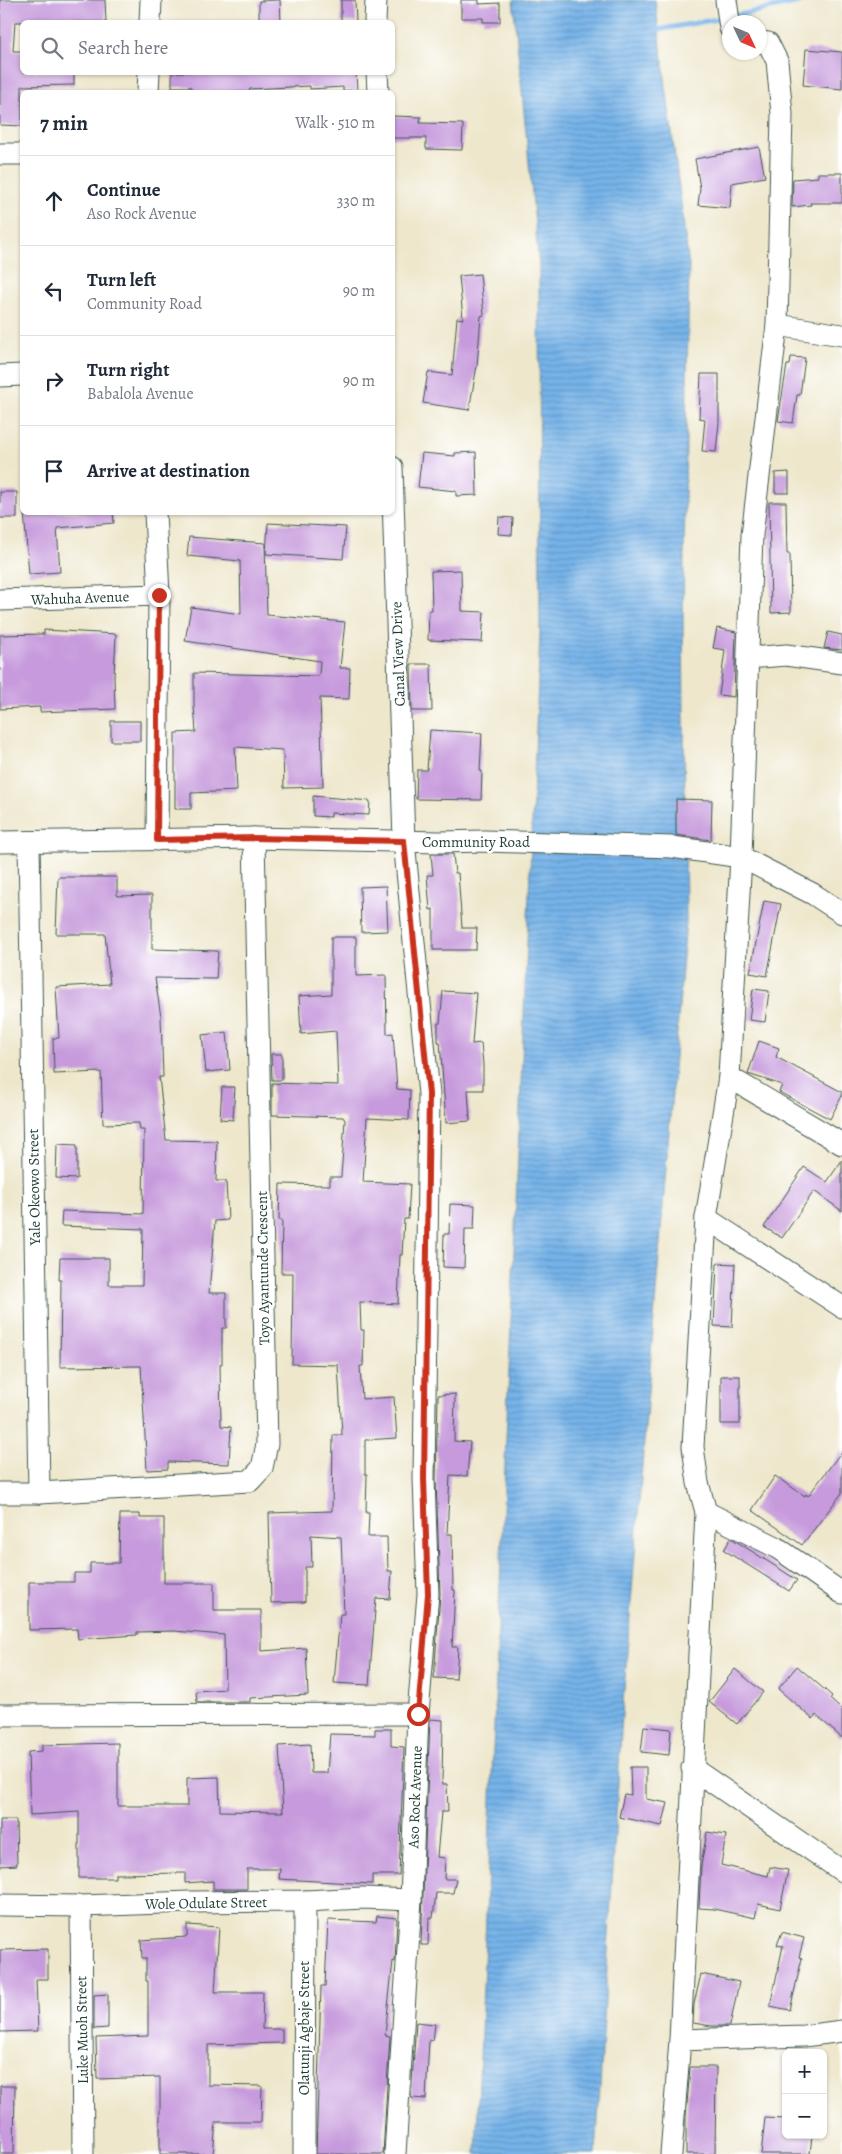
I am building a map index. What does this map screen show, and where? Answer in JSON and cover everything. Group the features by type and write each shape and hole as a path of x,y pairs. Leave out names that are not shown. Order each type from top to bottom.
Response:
{"street":[{"path":"150,20 151,0"},
{"path":"375,20 376,0"},
{"path":"726,0 728,15"},
{"path":"671,2154 680,2040 706,1512 698,1483 693,1447 706,1218 729,1077 741,858 752,535 777,326 782,114 777,61 767,43"},
{"path":"148,90 149,75"},
{"path":"377,75 378,90"},
{"path":"0,154 20,154"},
{"path":"777,326 842,335"},
{"path":"0,376 20,375"},
{"path":"155,515 159,595 157,840"},
{"name":"Canal View Drive","path":"394,515 404,841"},
{"name":"Wahuha Avenue","path":"0,600 159,595"},
{"path":"749,658 786,654 842,663"},
{"name":"Community Road","path":"0,842 254,838 484,841 672,847 741,858 813,894 842,913"},
{"name":"Toyo Ayantunde Crescent","path":"38,1493 250,1481 262,1468 266,1434 254,838"},
{"name":"Aso Rock Avenue","path":"395,2154 411,1900 418,1714 428,1594 424,1479 429,1094 404,841"},
{"name":"Yale Okeowo Street","path":"29,842 38,1493"},
{"path":"729,1077 842,1144"},
{"path":"706,1218 842,1307"},
{"path":"0,1493 38,1493"},
{"path":"706,1512 776,1547 842,1593"},
{"path":"0,1715 418,1714"},
{"path":"692,1768 842,1871"},
{"name":"Wole Odulate Street","path":"0,1905 81,1906 363,1898 411,1900"},
{"name":"Olatunji Agbaje Street","path":"304,2154 305,1901"},
{"name":"Luke Muoh Street","path":"81,1906 83,2154"},
{"path":"680,2040 804,2036 842,2031"}],"water":[{"path":"513,0 655,0 689,266 683,616 686,920 622,1715 596,2154 476,2154 540,633 539,265"}],"building":[{"path":"0,0 105,0 106,20 20,20 20,22 15,22 13,51 20,51 20,75 74,75 74,85 22,86 22,90 20,90 20,126 0,125"},
{"path":"280,0 281,20 259,20 259,1"},
{"path":"341,0 355,0 356,20 341,20"},
{"path":"461,0 479,0 479,4 500,3 500,22 483,22 483,18 461,18"},
{"path":"806,49 842,52 842,89 803,85"},
{"path":"172,75 356,75 357,90 343,90 343,87 310,89 310,86 250,90 191,90 191,87 172,87"},
{"path":"395,116 421,117 420,123 463,124 462,150 426,149 426,138 395,138"},
{"path":"759,147 765,177 732,183 730,208 698,205 700,188 695,159"},
{"path":"818,173 842,173 842,203 810,203 811,205 792,207 793,179 818,177"},
{"path":"480,274 484,315 481,316 477,366 469,410 423,403 428,372 452,375 457,318 463,319 459,276"},
{"path":"791,357 805,358 800,395 797,395 793,423 778,421 787,365 790,365"},
{"path":"701,374 719,374 719,422 716,452 702,451 705,419 699,418"},
{"path":"476,452 477,495 456,496 456,491 418,487 422,453 455,456 455,453"},
{"path":"789,472 789,493 775,493 775,473"},
{"path":"0,492 17,492 17,518 0,518"},
{"path":"769,502 786,502 787,554 790,554 791,612 771,613"},
{"path":"24,515 113,515 114,523 57,528 60,572 29,574"},
{"path":"499,517 513,518 512,535 498,534"},
{"path":"268,523 346,527 343,559 266,554"},
{"path":"189,537 265,543 267,615 345,622 340,668 350,668 349,699 320,698 323,787 284,788 283,750 235,747 237,791 191,793 191,809 175,809 175,733 196,732 194,673 319,676 320,661 185,641 191,607 241,614 240,561 187,556"},
{"path":"461,570 462,611 484,612 482,642 428,640 429,610 432,610 431,571"},
{"path":"717,628 736,632 734,697 719,695 725,650 713,648"},
{"path":"44,630 116,634 115,709 40,712 40,707 0,709 0,635 44,634"},
{"path":"828,632 842,635 842,650 824,648"},
{"path":"411,664 431,664 432,711 412,711"},
{"path":"111,721 140,721 140,741 111,741"},
{"path":"430,730 482,733 481,800 416,799 417,770 427,770"},
{"path":"313,796 370,801 369,815 331,813 331,817 313,816"},
{"path":"676,799 712,800 711,840 676,835"},
{"path":"431,854 453,854 455,873 458,873 462,928 477,928 476,950 433,950 433,909 430,910 427,875 433,875"},
{"path":"58,877 117,877 117,896 152,895 152,949 218,951 216,979 155,978 161,1017 163,1077 159,1077 166,1140 217,1141 216,1181 226,1181 228,1220 215,1221 209,1293 226,1293 226,1328 222,1328 222,1364 220,1364 221,1426 231,1427 229,1464 168,1462 168,1469 147,1470 141,1366 60,1367 60,1258 109,1258 109,1285 142,1285 143,1229 61,1226 62,1211 143,1214 144,1130 140,1130 139,1123 103,1124 101,1072 54,1074 53,1038 59,1038 56,987 110,984 105,934 56,934"},
{"path":"386,886 388,931 361,932 360,887"},
{"path":"764,901 781,904 767,976 750,973"},
{"path":"331,937 356,937 356,976 386,975 387,1034 393,1033 397,1089 410,1090 409,1120 367,1118 363,1182 410,1184 408,1219 404,1219 402,1255 400,1255 398,1304 360,1302 361,1330 364,1330 363,1366 360,1366 362,1399 394,1397 397,1438 365,1440 365,1474 367,1474 366,1513 369,1513 368,1537 387,1537 388,1571 392,1571 390,1599 376,1598 369,1685 334,1683 340,1614 344,1614 341,1537 311,1535 312,1567 305,1567 305,1602 271,1603 269,1513 332,1511 333,1435 342,1435 338,1365 292,1364 293,1273 281,1273 282,1220 279,1220 280,1184 330,1185 330,1177 341,1177 345,1120 343,1117 272,1115 272,1083 338,1085 336,1031 301,1034 299,996 331,994"},
{"path":"753,989 769,991 765,1022 749,1020"},
{"path":"443,991 476,993 472,1044 481,1043 483,1090 468,1090 470,1121 446,1123 440,1042 438,1042 438,1023 440,1023"},
{"path":"227,1032 230,1070 206,1072 202,1035"},
{"path":"759,1041 779,1048 776,1057 842,1092 842,1096 830,1119 779,1092 782,1085 748,1074"},
{"path":"271,1054 282,1054 282,1080 272,1080"},
{"path":"222,1087 235,1087 233,1120 220,1119"},
{"path":"57,1144 77,1145 77,1179 56,1178"},
{"path":"842,1160 842,1211 814,1191 782,1238 764,1227 804,1167 827,1182"},
{"path":"450,1204 475,1205 474,1229 465,1229 464,1268 443,1267 444,1234 449,1234"},
{"path":"717,1263 735,1264 732,1327 714,1326"},
{"path":"721,1376 740,1376 740,1424 721,1424"},
{"path":"455,1394 454,1441 470,1442 467,1476 450,1475 447,1534 452,1534 453,1590 455,1590 452,1647 458,1647 456,1679 434,1678 440,1594 436,1479 438,1395"},
{"path":"842,1451 842,1493 802,1545 752,1510 775,1476 805,1496 806,1494 808,1496"},
{"path":"120,1514 140,1514 140,1518 164,1518 164,1583 214,1583 214,1610 261,1610 261,1651 306,1648 308,1695 250,1698 250,1702 197,1702 196,1691 225,1689 224,1635 174,1631 137,1632 137,1635 78,1639 77,1629 29,1630 29,1582 74,1582 74,1573 90,1573 90,1563 119,1563"},
{"path":"731,1538 797,1580 789,1591 724,1550"},
{"path":"797,1666 832,1696 830,1699 842,1710 842,1738 816,1715 813,1719 778,1689"},
{"path":"735,1669 763,1692 737,1724 709,1702"},
{"path":"430,1719 443,1720 442,1784 447,1784 448,1812 441,1812 437,1857 445,1858 444,1879 456,1879 453,1893 436,1893 433,1918 429,1918 428,1945 421,1945"},
{"path":"644,1726 671,1729 669,1755 641,1752"},
{"path":"375,1729 391,1729 391,1746 404,1747 399,1875 372,1875 372,1884 279,1879 280,1869 247,1869 247,1889 213,1889 213,1881 185,1883 185,1873 115,1874 115,1878 79,1878 79,1812 30,1815 28,1752 42,1751 42,1745 118,1743 118,1806 187,1806 187,1778 219,1777 220,1811 283,1812 279,1746 310,1744 311,1773 327,1773 330,1734 375,1735"},
{"path":"630,1767 646,1767 646,1799 668,1803 662,1826 619,1817 624,1794 631,1795"},
{"path":"0,1820 16,1820 17,1865 0,1866"},
{"path":"707,1832 726,1835 721,1865 768,1876 770,1867 788,1870 780,1909 758,1904 755,1918 714,1909 699,1908 701,1866"},
{"path":"377,1916 397,1918 395,1962 393,1961 385,2035 390,2036 383,2154 316,2154 321,1986 325,1986 328,1920 376,1922"},
{"path":"187,1925 219,1927 215,1992 263,1992 262,2029 282,2029 282,2043 208,2045 208,2085 262,2086 261,2122 216,2122 213,2154 160,2154 160,2077 97,2079 96,2038 148,2036 148,1981 146,1981 146,1958 142,1958 141,1940 187,1937"},
{"path":"782,1932 804,1938 799,1957 802,1958 790,2010 770,2006 783,1946 777,1945"},
{"path":"48,1949 48,1979 36,1979 38,2031 0,2032 0,1950"},
{"path":"701,1974 739,1982 730,2026 693,2023 694,2004"},
{"path":"108,1994 108,2028 94,2029 94,1995"},
{"path":"416,2022 435,2024 433,2041 429,2040 426,2099 411,2098"},
{"path":"690,2067 716,2067 715,2154 686,2154 686,2117"},
{"path":"0,2086 15,2086 14,2154 0,2154"},
{"path":"765,2118 782,2119 782,2139 812,2139 810,2154 761,2154"}],"waterway":[{"path":"739,15 809,0"},
{"path":"652,31 722,18"}],"route":[{"path":"159,595 157,840 254,838 404,841 429,1094 424,1479 428,1594 418,1714"}]}
